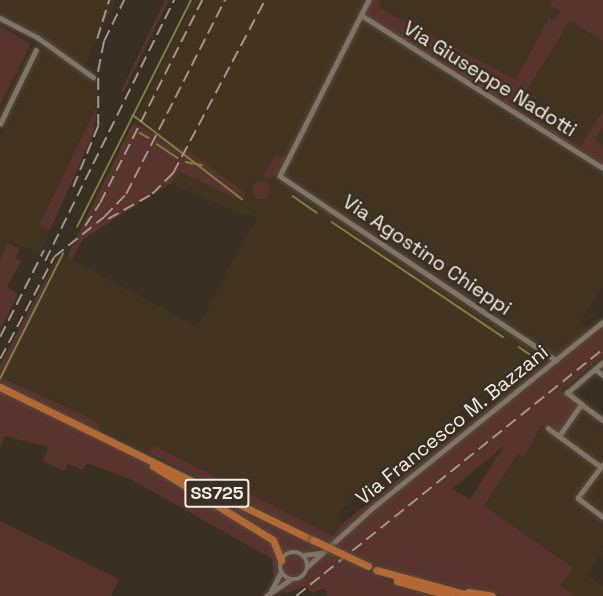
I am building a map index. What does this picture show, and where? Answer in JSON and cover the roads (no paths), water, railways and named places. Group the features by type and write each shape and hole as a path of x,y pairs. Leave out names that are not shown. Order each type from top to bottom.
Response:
{"highway":[{"name":"SS725","path":"0,387 376,570"},
{"path":"120,446 273,540 281,560"},
{"path":"376,570 443,592 472,596"},
{"path":"376,570 425,591 452,596"},
{"path":"425,591 492,596"}],"street":[{"path":"361,15 369,0"},
{"name":"Via Giuseppe Nadotti","path":"361,15 603,168"},
{"name":"Via Agostino Chieppi","path":"361,15 280,176 556,360"},
{"path":"0,18 37,37 93,77"},
{"path":"0,124 36,50"},
{"name":"Via Francesco M. Bazzani","path":"308,566 320,553 603,322"},
{"path":"603,362 567,393 603,420"},
{"path":"595,369 603,375"},
{"path":"559,436 581,404"},
{"path":"548,428 602,466 578,498 603,518"},
{"path":"268,594 281,572 281,560 291,552 303,555 320,553"},
{"path":"268,594 290,580 303,577 308,566 303,555"},
{"path":"281,572 290,580"}],"waterway":[{"path":"77,227 191,0"},
{"path":"133,115 242,199"},
{"path":"140,133 149,138"},
{"path":"157,144 178,158"},
{"path":"186,162 202,165"},
{"path":"293,196 317,213"},
{"path":"332,222 503,337"},
{"path":"0,379 63,254"},
{"path":"519,347 538,360"}],"railway":[{"path":"97,39 109,0"},
{"path":"73,187 98,126 98,71 104,41 124,0"},
{"path":"45,261 174,0"},
{"path":"85,226 100,203 202,0"},
{"path":"0,359 54,257 104,217 126,194 225,0"},
{"path":"108,219 152,194 173,173 265,0"},
{"path":"0,337 44,250"},
{"path":"296,596 603,349"}]}
